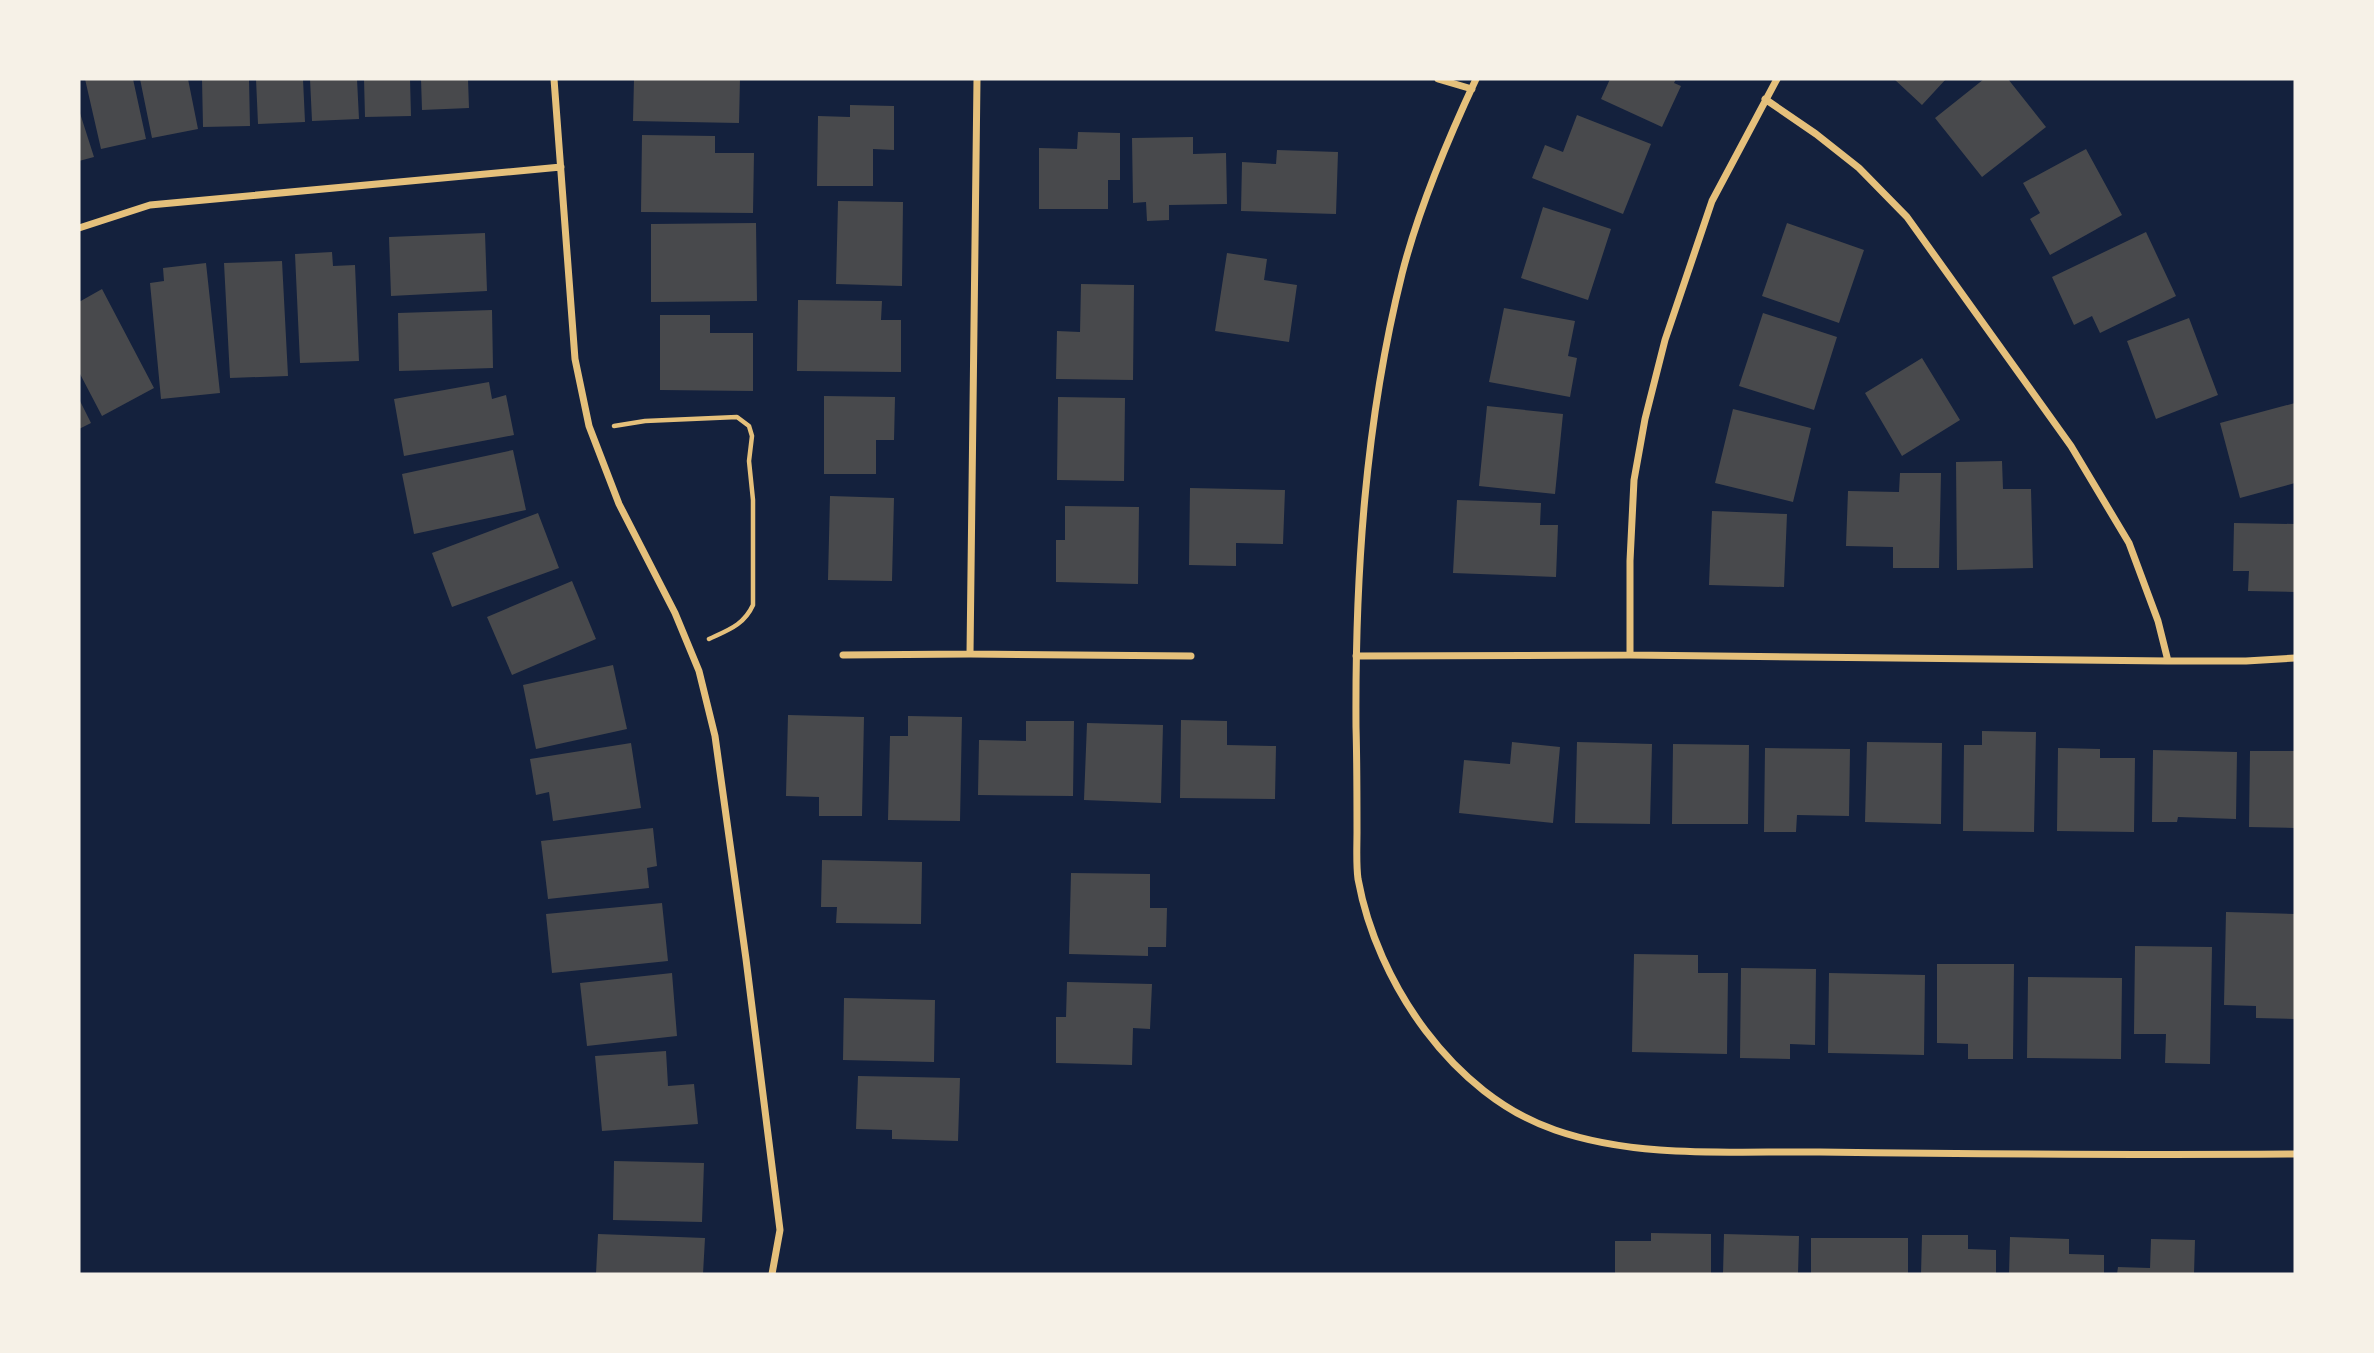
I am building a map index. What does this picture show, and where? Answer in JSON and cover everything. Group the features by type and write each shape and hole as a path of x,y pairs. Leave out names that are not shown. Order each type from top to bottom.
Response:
{"street":[{"path":"554,79 575,359 591,430 619,504 676,613 699,671 715,736 780,1230 772,1274"},
{"path":"970,654 977,79"},
{"path":"1438,79 1472,89"},
{"path":"1476,79 1434,175 1403,270 1383,362 1359,553 1356,656 1357,875 1381,953 1408,1006 1438,1047 1483,1090 1518,1114 1556,1131 1633,1149 2041,1155 2295,1154"},
{"path":"1630,655 1634,480 1645,419 1665,340 1712,201 1777,79"},
{"path":"1765,99 1859,168 1907,217 1923,239 2071,446 2129,544 2158,621 2168,661"},
{"path":"79,228 150,205 561,167"},
{"path":"843,655 1191,656"},
{"path":"1356,656 1630,655 2168,661 2295,658"}],"path":[{"path":"591,430 645,421 670,422 715,417 737,417 749,426 752,436 749,461 753,500 753,605 748,616 737,626 689,647"}],"building":[{"path":"85,79 133,79 146,139 101,149"},
{"path":"140,79 188,79 198,129 152,138"},
{"path":"202,79 249,79 250,126 203,127"},
{"path":"256,79 303,79 305,122 258,124"},
{"path":"310,79 357,79 359,119 312,121"},
{"path":"364,79 410,79 411,116 365,117"},
{"path":"421,79 468,79 469,108 422,110"},
{"path":"634,79 740,79 739,123 633,121"},
{"path":"1610,79 1676,79 1674,83 1681,86 1662,127 1601,99"},
{"path":"1894,79 1946,79 1922,105"},
{"path":"1984,79 2008,79 2046,127 1982,177 1935,118"},
{"path":"850,105 894,106 894,150 873,149 873,186 817,186 818,116 850,117"},
{"path":"79,110 94,157 79,161"},
{"path":"1577,115 1651,144 1623,214 1532,178 1545,145 1563,152"},
{"path":"1078,132 1120,133 1120,180 1108,180 1108,209 1039,209 1039,148 1077,149"},
{"path":"642,135 715,136 715,153 754,153 753,213 641,212"},
{"path":"1193,137 1193,154 1226,153 1227,204 1169,205 1169,220 1147,221 1146,202 1133,203 1132,138"},
{"path":"2086,149 2122,215 2050,255 2030,219 2040,213 2023,183"},
{"path":"1277,150 1338,152 1336,214 1241,211 1242,162 1276,164"},
{"path":"838,201 903,202 902,286 836,284"},
{"path":"1543,207 1611,229 1588,300 1521,278"},
{"path":"756,223 757,301 651,302 651,224"},
{"path":"1787,223 1864,250 1839,323 1762,296"},
{"path":"2146,232 2176,296 2100,333 2092,316 2074,325 2052,277"},
{"path":"485,233 487,291 391,296 389,237"},
{"path":"332,252 333,266 355,265 359,361 300,363 295,254"},
{"path":"1227,253 1267,259 1264,280 1297,285 1289,342 1215,331"},
{"path":"282,261 288,376 230,378 224,263"},
{"path":"206,263 220,393 161,399 150,283 164,281 163,268"},
{"path":"1081,284 1134,285 1133,380 1056,379 1057,331 1080,332"},
{"path":"102,289 154,388 102,416 79,372 79,302"},
{"path":"798,300 882,301 881,320 901,320 901,372 797,371"},
{"path":"1504,308 1575,321 1568,356 1577,358 1570,397 1489,382"},
{"path":"492,310 493,368 399,371 398,313"},
{"path":"1763,313 1837,337 1814,410 1739,386"},
{"path":"660,315 710,315 710,333 753,333 753,391 660,390"},
{"path":"2189,318 2218,395 2156,419 2127,341"},
{"path":"1922,358 1960,420 1902,456 1865,393"},
{"path":"489,382 492,399 506,395 514,435 404,456 394,399"},
{"path":"824,396 895,397 894,440 876,440 876,474 824,474"},
{"path":"1058,397 1125,398 1124,481 1057,480"},
{"path":"79,399 91,423 79,429"},
{"path":"2295,403 2295,483 2240,498 2220,423"},
{"path":"1487,406 1563,414 1555,494 1479,486"},
{"path":"1733,409 1811,428 1793,502 1715,483"},
{"path":"513,450 526,510 414,534 402,474"},
{"path":"2002,461 2003,489 2031,489 2033,568 1957,570 1956,462"},
{"path":"1900,473 1941,473 1939,568 1893,568 1893,547 1846,546 1848,491 1899,492"},
{"path":"1190,488 1285,490 1283,544 1236,543 1236,566 1189,565"},
{"path":"830,496 894,498 892,581 828,580"},
{"path":"1457,500 1541,503 1540,525 1558,525 1556,577 1453,573"},
{"path":"1065,506 1139,507 1138,584 1056,582 1056,540 1065,540"},
{"path":"1712,511 1787,514 1784,587 1709,585"},
{"path":"538,513 559,568 452,607 432,553"},
{"path":"2234,523 2295,524 2295,592 2248,591 2249,571 2233,571"},
{"path":"572,581 596,639 512,675 487,617"},
{"path":"613,665 627,729 536,749 523,685"},
{"path":"788,715 864,717 862,816 819,816 819,797 786,796"},
{"path":"908,716 962,717 960,821 888,820 890,736 908,736"},
{"path":"1181,720 1227,721 1227,745 1276,746 1275,799 1180,798"},
{"path":"1026,721 1074,721 1073,796 978,795 979,740 1026,741"},
{"path":"1087,723 1163,725 1161,803 1084,800"},
{"path":"1982,731 2036,732 2034,832 1963,831 1964,745 1982,745"},
{"path":"1512,742 1560,747 1553,823 1459,813 1464,760 1510,764"},
{"path":"1577,742 1652,744 1650,824 1575,823"},
{"path":"1867,742 1942,743 1941,824 1865,822"},
{"path":"631,743 641,808 553,821 549,792 536,795 530,759"},
{"path":"1673,744 1749,745 1748,824 1672,824"},
{"path":"1765,748 1850,749 1849,816 1797,815 1796,832 1764,832"},
{"path":"2058,748 2100,749 2100,758 2135,758 2134,832 2057,831"},
{"path":"2153,750 2237,752 2236,819 2178,817 2177,822 2152,822"},
{"path":"2250,751 2295,751 2295,828 2249,827"},
{"path":"653,828 657,866 647,868 649,888 548,899 541,841"},
{"path":"822,860 922,862 921,924 836,923 837,907 821,907"},
{"path":"1071,873 1150,874 1150,908 1167,908 1166,947 1148,947 1148,956 1069,954"},
{"path":"662,903 668,961 552,973 546,914"},
{"path":"2226,912 2295,914 2295,1019 2256,1018 2256,1006 2224,1005"},
{"path":"2135,946 2212,947 2210,1064 2165,1063 2166,1034 2134,1034"},
{"path":"1634,954 1698,955 1698,973 1728,973 1727,1054 1632,1052"},
{"path":"1937,964 2014,964 2013,1059 1968,1059 1968,1044 1937,1043"},
{"path":"1741,968 1816,969 1815,1045 1790,1044 1790,1059 1740,1058"},
{"path":"672,973 677,1036 587,1046 580,983"},
{"path":"1829,973 1925,975 1924,1055 1828,1053"},
{"path":"2028,977 2122,978 2121,1059 2027,1058"},
{"path":"1067,982 1152,984 1150,1029 1133,1028 1132,1065 1056,1063 1056,1017 1066,1017"},
{"path":"844,998 935,1000 934,1062 843,1060"},
{"path":"666,1051 668,1086 694,1084 698,1124 602,1131 595,1056"},
{"path":"858,1076 960,1078 958,1141 892,1139 892,1130 856,1129"},
{"path":"614,1161 704,1163 702,1222 613,1220"},
{"path":"1651,1233 1711,1234 1711,1274 1615,1274 1615,1241 1651,1241"},
{"path":"598,1234 705,1238 703,1274 596,1274"},
{"path":"1724,1234 1799,1236 1798,1274 1723,1274"},
{"path":"1922,1235 1968,1235 1968,1249 1996,1250 1996,1274 1921,1274"},
{"path":"2010,1237 2069,1239 2069,1254 2104,1255 2104,1274 2009,1274"},
{"path":"1811,1238 1908,1238 1908,1274 1811,1274"},
{"path":"2151,1239 2195,1240 2194,1274 2117,1274 2118,1267 2150,1268"}]}
